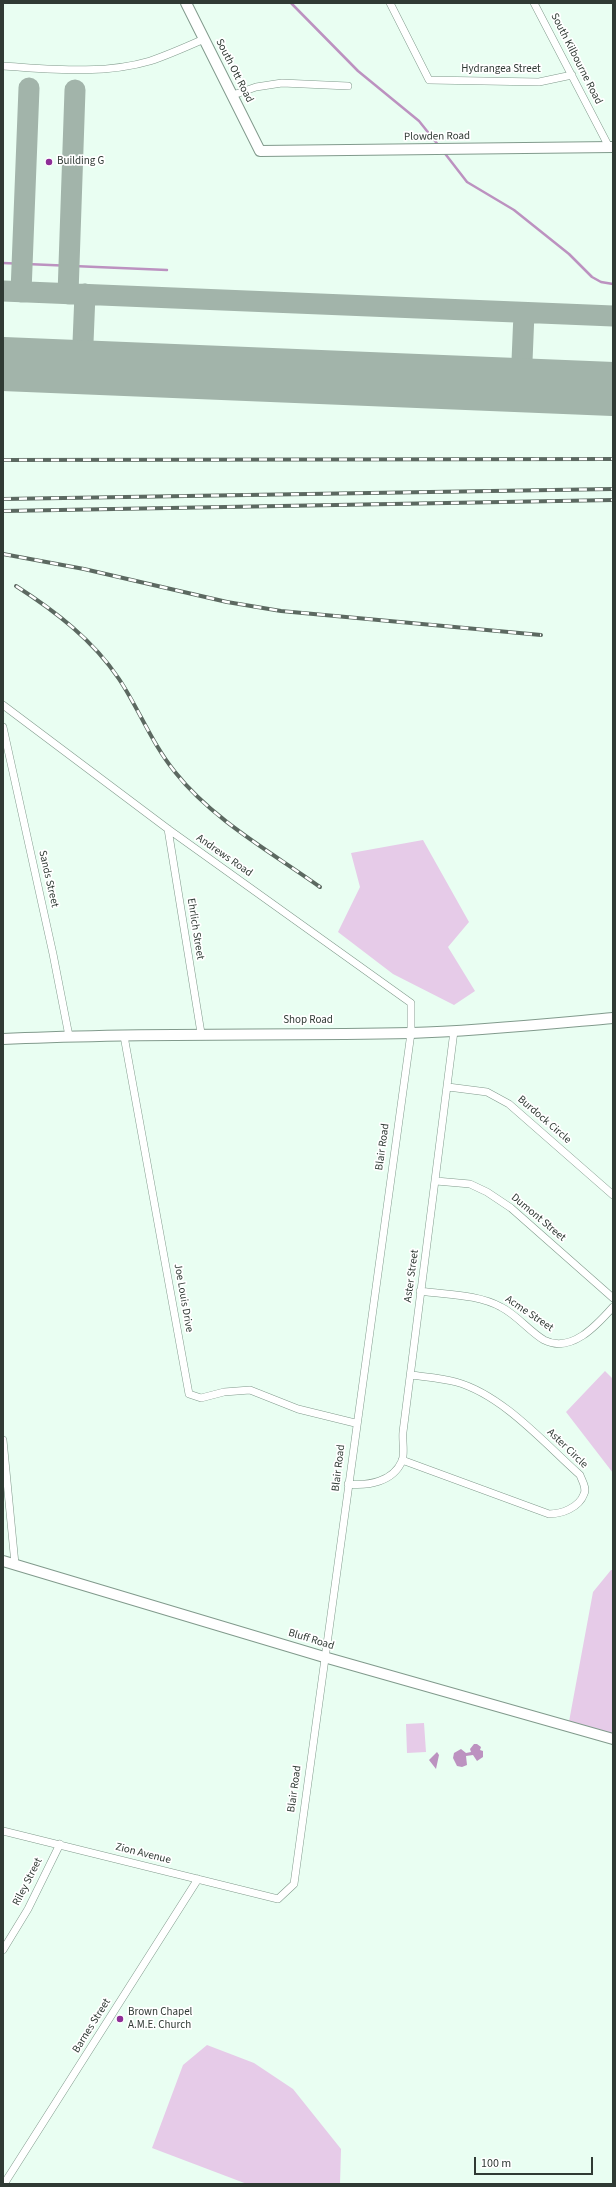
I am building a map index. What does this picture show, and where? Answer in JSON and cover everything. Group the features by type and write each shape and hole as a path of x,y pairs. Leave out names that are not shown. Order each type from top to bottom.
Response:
{"street":[{"name":"South Ott Road","path":"186,3 260,151"},
{"name":"Hydrangea Street","path":"390,3 429,80 539,82 572,75"},
{"name":"South Kilbourne Road","path":"534,3 611,147"},
{"path":"3,66 74,70 116,67 148,61 204,39"},
{"path":"233,95 256,87 282,83 348,86"},
{"name":"Plowden Road","path":"260,151 611,147"},
{"name":"Andrews Road","path":"3,705 168,829 411,1003 410,1033"},
{"name":"Sands Street","path":"3,727 53,954 69,1036"},
{"name":"Ehrlich Street","path":"168,829 201,1033"},
{"name":"Shop Road","path":"3,1039 201,1033 410,1033 454,1031 613,1018"},
{"name":"Aster Street","path":"402,1460 402,1432 411,1375 420,1292 436,1181 454,1031"},
{"name":"Blair Road","path":"278,1899 294,1884 410,1033"},
{"name":"Joe Louis Drive","path":"124,1036 189,1394 201,1398 224,1392 250,1390 298,1409 356,1423"},
{"name":"Burdock Circle","path":"448,1087 487,1092 509,1104 613,1195"},
{"name":"Dumont Street","path":"436,1181 470,1184 487,1192 511,1208 613,1298"},
{"name":"Acme Street","path":"420,1292 477,1298 495,1304 522,1321 545,1340 564,1344 581,1337 596,1325 613,1307"},
{"name":"Aster Circle","path":"402,1460 549,1514 560,1514 576,1504 584,1494 585,1486 580,1475 515,1416 479,1391 457,1382 411,1375"},
{"path":"3,1440 15,1564"},
{"path":"348,1484 364,1486 380,1482 394,1472 402,1460"},
{"name":"Bluff Road","path":"3,1561 324,1657 613,1739"},
{"name":"Zion Avenue","path":"3,1831 278,1899"},
{"name":"Riley Street","path":"3,1950 28,1909 60,1844"},
{"name":"Barnes Street","path":"4,2184 198,1879"}],"shaded area":[{"path":"423,840 469,922 448,947 475,991 454,1005 393,974 338,932 360,887 351,853"},
{"path":"605,1371 613,1379 613,1473 566,1412"},
{"path":"611,1570 613,1570 613,1739 568,1727 593,1592"},
{"path":"424,1723 426,1752 407,1753 406,1724"},
{"path":"474,1744 481,1747 480,1750 483,1751 483,1757 477,1761 473,1755 466,1756 467,1765 462,1767 457,1766 453,1758 454,1753 461,1749 466,1753 471,1752 470,1749"},
{"path":"437,1752 439,1755 436,1769 429,1760"},
{"path":"207,2045 254,2063 293,2089 341,2149 340,2184 247,2184 152,2148 183,2065"}],"waterway":[{"path":"291,3 358,71 419,121 439,146"},
{"path":"443,151 467,182 514,210 569,254 592,277 601,282 613,284"},
{"path":"3,263 167,270"}],"taxiway":[{"path":"21,292 29,88"},
{"path":"68,294 75,90"},
{"path":"3,291 613,316"},
{"path":"82,367 85,294"},
{"path":"521,385 524,313"}],"runway":[{"path":"3,364 613,389"}],"railway":[{"path":"3,460 613,459"},
{"path":"3,499 613,489"},
{"path":"3,511 613,500"},
{"path":"3,554 84,569 227,602 281,611 541,635"},
{"path":"16,586 72,627 109,665 133,702 159,750 190,789 243,834 320,887"}],"place":[{"name":"Building G","path":"49,162"},
{"name":"Brown Chapel A.M.E. Church","path":"120,2019"}]}
